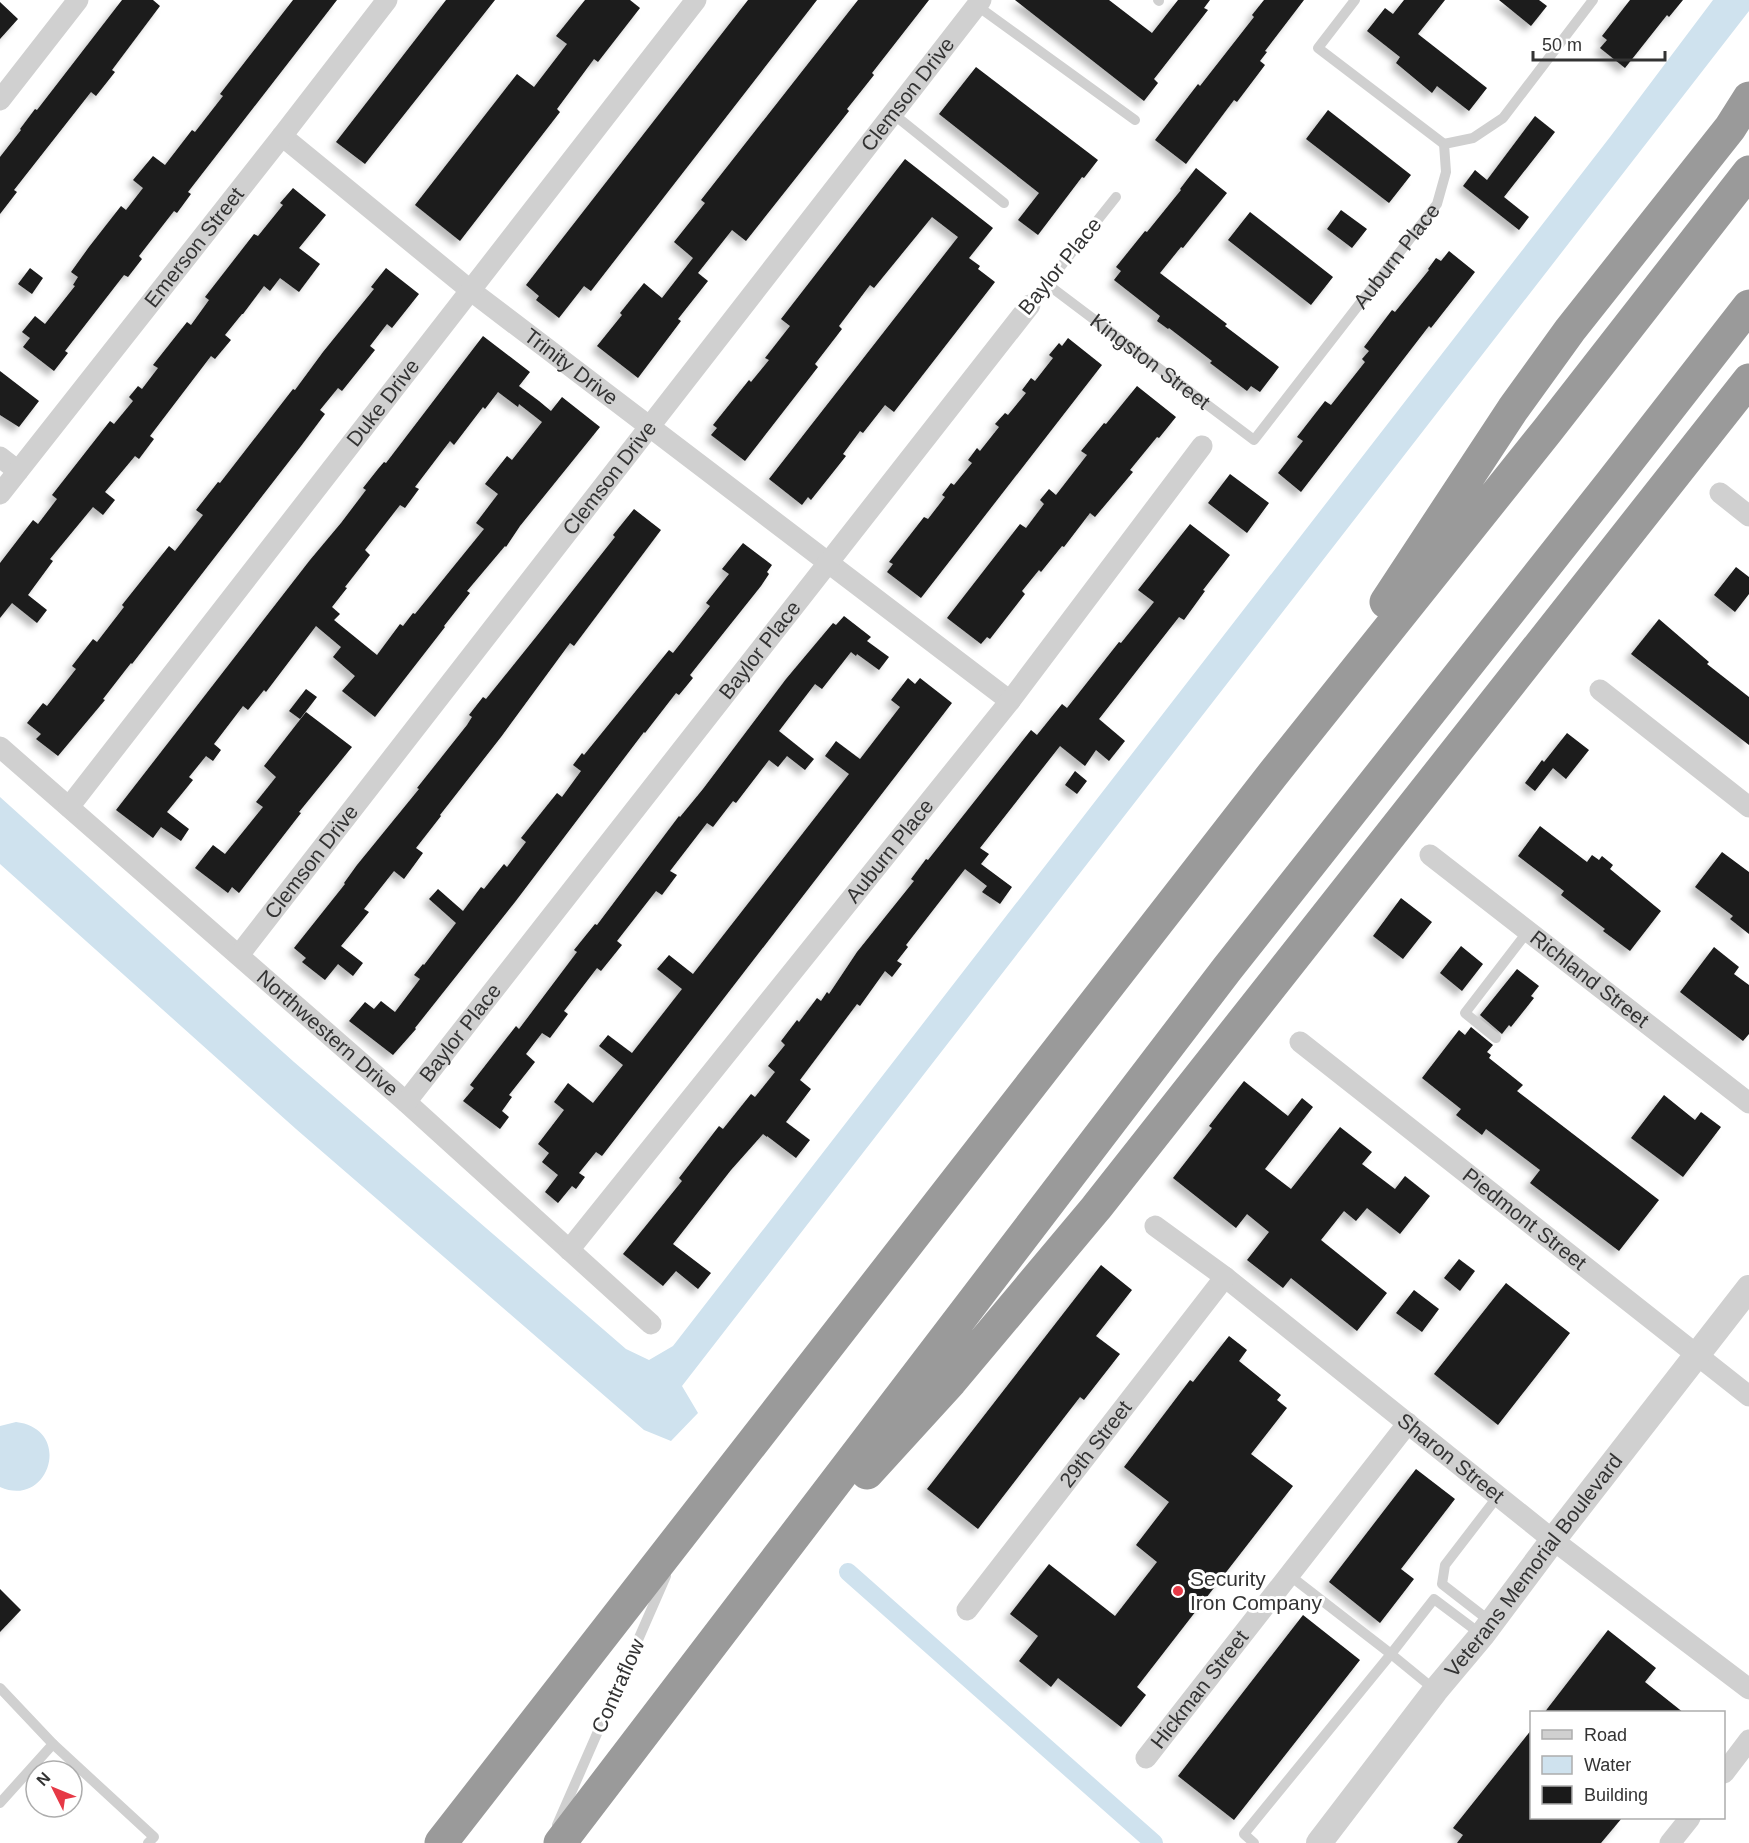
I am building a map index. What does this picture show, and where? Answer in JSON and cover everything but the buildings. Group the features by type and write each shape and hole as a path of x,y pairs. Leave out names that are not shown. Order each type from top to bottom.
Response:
{"highway":[{"path":"1273,774 1514,409 1570,330 1730,128 1749,98"},
{"path":"441,1843 1273,774 1547,431 1749,172"},
{"path":"560,1843 1227,969 1749,306"},
{"path":"730,1622 951,1382 1096,1208 1749,380"}],"street":[{"path":"0,100 78,0"},
{"name":"Emerson Street","path":"0,494 387,0"},
{"name":"Duke Drive","path":"69,807 696,0"},
{"name":"Clemson Drive","path":"239,955 979,3"},
{"name":"Trinity Drive","path":"282,136 470,290 1010,701"},
{"name":"Baylor Place","path":"406,1102 1030,305"},
{"name":"Auburn Place","path":"569,1250 1010,701 1202,446"},
{"path":"0,457 18,471"},
{"path":"1720,493 1749,516"},
{"path":"1600,690 1749,807"},
{"name":"Northwestern Drive","path":"0,747 406,1102 651,1324"},
{"name":"Richland Street","path":"1430,855 1749,1103"},
{"name":"Piedmont Street","path":"1300,1042 1749,1396"},
{"name":"Sharon Street","path":"1155,1226 1225,1277 1553,1540 1749,1689"},
{"name":"29th Street","path":"967,1610 1225,1277"},
{"name":"Veterans Memorial Boulevard","path":"1319,1843 1435,1690 1486,1629 1749,1288"},
{"name":"Hickman Street","path":"1146,1758 1408,1423"},
{"path":"1725,1772 1749,1740"},
{"path":"1670,1843 1689,1819"}],"lane":[{"path":"1355,0 1318,48 1444,144 1473,138 1503,118 1593,0"},
{"path":"979,3 1135,120"},
{"path":"892,113 1004,203"},
{"name":"Auburn Place","path":"1254,440 1437,204 1446,172 1444,144"},
{"name":"Baylor Place","path":"1030,305 1116,196"},
{"name":"Kingston Street","path":"1047,284 1254,440"},
{"path":"1496,1038 1465,1014 1528,931"},
{"path":"1486,1629 1442,1584 1445,1565 1498,1496"},
{"name":"Contraflow","path":"549,1843 686,1528"},
{"path":"1289,1575 1435,1690"},
{"path":"1254,1843 1244,1834 1434,1599 1486,1629"},
{"path":"0,1688 53,1744 153,1838 148,1843"},
{"path":"0,1803 53,1744"}],"water":[{"path":"1713,0 1749,0 1749,11 682,1386 698,1413 671,1441 644,1430 296,1129 0,864 0,797 294,1062 626,1349 649,1360 673,1346 1610,137"},
{"path":"16,1422 34,1428 45,1438 49,1451 48,1465 42,1478 31,1487 17,1491 0,1487 0,1426"}],"waterway":[{"path":"848,1572 1154,1843"}],"place":[{"name":"Security Iron Company","path":"1178,1591"}]}
